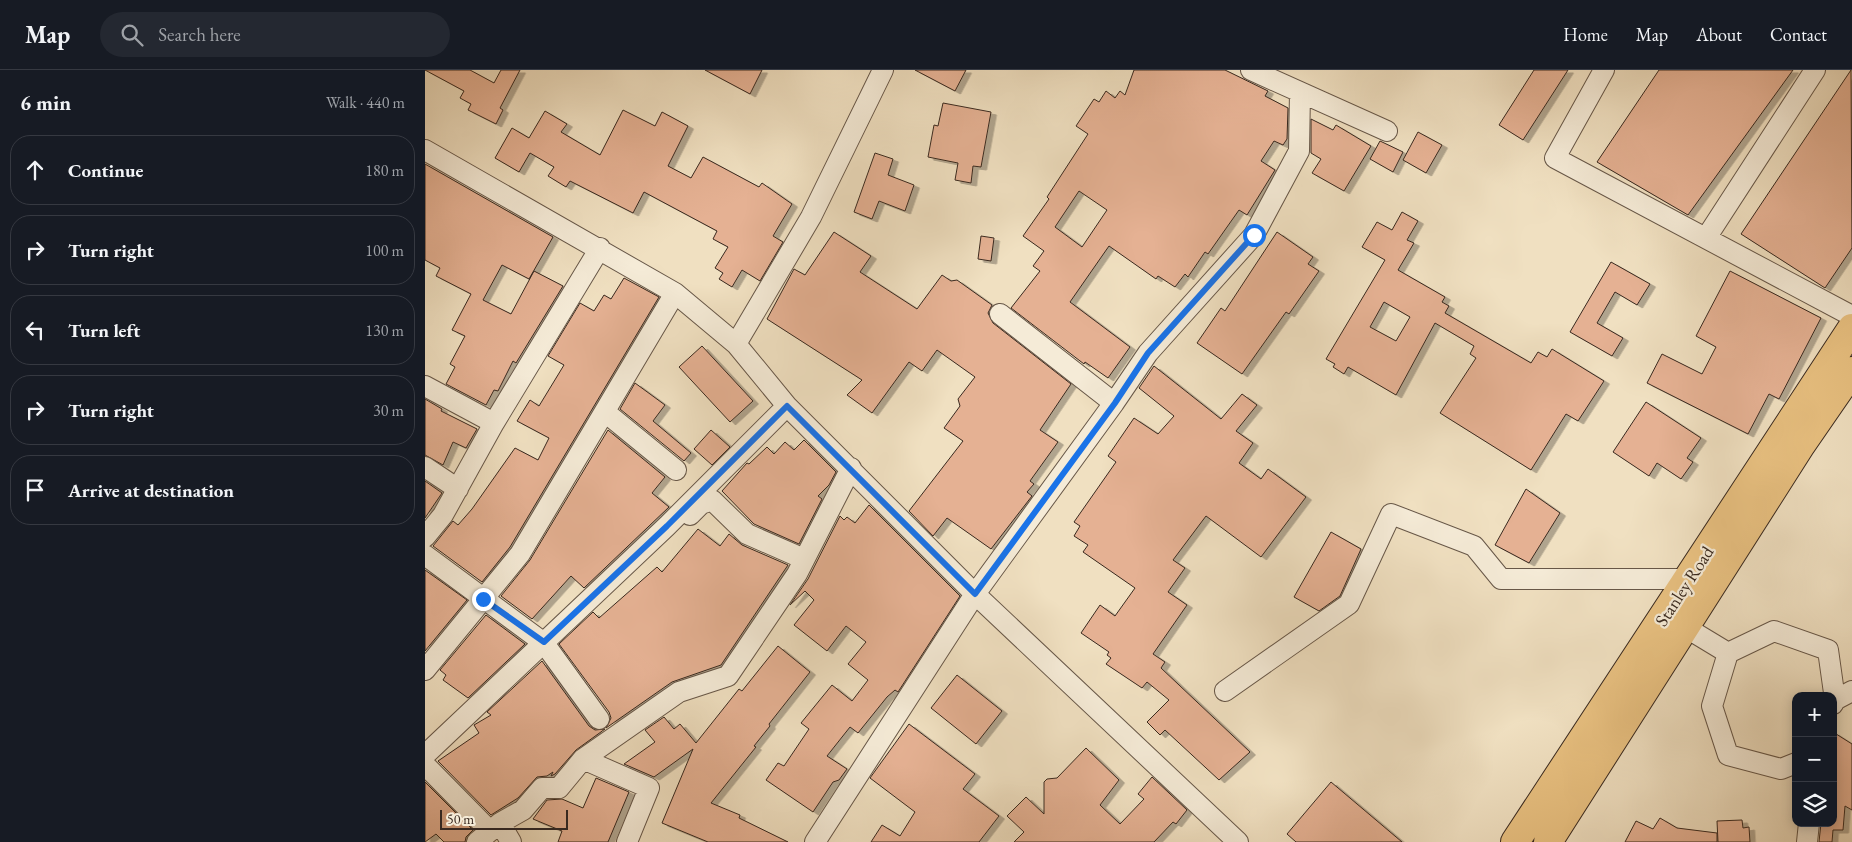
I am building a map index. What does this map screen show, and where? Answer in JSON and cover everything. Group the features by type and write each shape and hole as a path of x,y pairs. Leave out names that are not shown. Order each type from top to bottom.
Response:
{"main road":[{"name":"Stanley Road","path":"1515,842 1852,328"},
{"name":"Stanley Road","path":"1548,842 1801,445 1851,376"}],"street":[{"path":"737,344 811,217 883,70"},
{"path":"1251,70 1387,131"},
{"path":"1604,70 1555,158 1852,316"},
{"path":"1706,238 1815,70"},
{"path":"815,842 975,594 1115,403 1148,353 1254,235 1299,151 1300,92"},
{"path":"425,150 600,248 675,293 737,344 787,406 975,594 1238,842"},
{"path":"425,537 443,516 494,423 600,248"},
{"path":"425,670 520,554 675,293"},
{"path":"1000,314 1115,403"},
{"path":"425,386 494,423"},
{"path":"425,755 667,526 787,406"},
{"path":"605,412 676,470"},
{"path":"425,467 458,489"},
{"path":"489,832 523,810 542,788 559,788 583,759 679,692 728,676 797,574 851,468"},
{"path":"595,605 701,504 712,500 747,534 804,559"},
{"path":"1225,691 1349,604 1391,514 1474,546 1501,579 1689,579"},
{"path":"425,555 544,642 599,719"},
{"path":"1685,627 1729,653"},
{"path":"1792,765 1781,769 1728,754 1712,706 1729,653 1774,631 1827,650 1840,698"},
{"path":"583,759 649,788 627,842"},
{"path":"425,766 489,832 511,842"},
{"path":"1807,842 1809,827"}],"building":[{"path":"425,70 470,70 494,83 501,70 520,70 500,108 503,110 496,124 468,110 471,104 460,98 464,91"},
{"path":"705,70 762,70 750,94"},
{"path":"915,70 966,70 955,91"},
{"path":"1134,70 1225,70 1268,91 1265,96 1288,108 1287,139 1283,145 1274,141 1261,161 1275,170 1247,215 1239,210 1208,254 1205,252 1188,277 1185,274 1175,287 1158,276 1156,279 1109,246 1070,302 1130,347 1108,378 1085,362 1084,364 1011,308 1040,271 1033,266 1044,251 1023,236 1049,199 1047,197 1088,134 1076,126 1094,99 1099,102 1106,91 1115,98 1120,91 1125,95","holes":["1079,191 1107,210 1082,247 1055,227"]},
{"path":"1534,70 1568,70 1523,140 1499,125"},
{"path":"1659,70 1793,70 1688,215 1597,162"},
{"path":"1851,70 1852,248 1825,288 1741,234"},
{"path":"943,103 991,112 981,167 973,166 971,183 955,180 958,163 928,157 934,125 938,126"},
{"path":"623,110 655,126 662,112 688,126 668,166 691,178 703,157 759,187 762,183 792,204 773,236 783,242 760,281 742,270 732,287 719,279 723,273 715,268 728,247 713,239 717,231 644,192 633,213 570,181 566,187 548,176 554,167 530,153 519,172 495,158 512,128 529,138 545,111 567,124 561,132 600,155"},
{"path":"1311,119 1333,130 1336,125 1371,146 1344,191 1312,173 1321,159 1311,153"},
{"path":"1418,132 1442,145 1426,173 1403,160"},
{"path":"1380,141 1403,152 1393,172 1370,159"},
{"path":"875,153 893,159 888,175 914,185 905,211 879,201 872,219 854,212"},
{"path":"425,164 553,237 529,279 502,265 483,300 511,314 534,271 563,286 516,363 513,361 498,391 494,390 486,405 446,384 455,367 450,364 465,336 452,330 471,294 436,276 440,268 425,260"},
{"path":"1402,212 1418,221 1407,240 1414,243 1398,270 1445,297 1442,302 1449,306 1445,313 1531,363 1538,352 1547,357 1552,349 1604,381 1578,421 1566,414 1531,470 1440,413 1476,358 1470,354 1474,346 1435,323 1396,395 1348,367 1344,374 1333,367 1335,364 1326,359 1385,260 1362,247 1377,222 1392,230","holes":["1384,302 1410,317 1396,341 1370,327"]},
{"path":"834,232 871,256 860,272 917,309 942,275 951,281 957,280 992,305 988,313 993,323 1071,384 1040,430 1058,442 1030,481 1034,484 1027,492 1032,496 991,549 947,518 933,536 909,511 963,441 944,428 960,406 958,399 975,377 937,350 922,371 909,362 872,413 847,395 862,380 767,319 794,269 805,275"},
{"path":"1277,232 1313,257 1308,264 1319,271 1289,314 1286,312 1242,374 1197,343 1221,308 1225,311"},
{"path":"981,236 994,238 991,261 978,259"},
{"path":"1611,262 1650,284 1637,305 1615,292 1597,323 1623,338 1612,356 1570,332"},
{"path":"1730,271 1821,318 1779,399 1769,394 1748,434 1647,383 1662,354 1702,374 1716,347 1696,336"},
{"path":"624,278 659,297 510,547 482,582 433,546 453,521 458,525 472,509 515,448 538,460 549,438 517,421 530,400 539,406 564,365 548,356 580,303 594,311 604,295 611,299"},
{"path":"702,346 753,401 730,422 679,367"},
{"path":"1154,366 1221,419 1242,394 1257,405 1236,431 1253,443 1239,463 1261,479 1268,469 1306,497 1261,557 1206,516 1173,560 1185,568 1168,592 1187,605 1153,654 1165,662 1161,668 1250,752 1219,780 1165,730 1160,735 1147,722 1169,700 1147,682 1142,688 1106,664 1111,658 1107,655 1109,652 1081,633 1100,605 1115,616 1135,588 1083,552 1088,545 1074,536 1080,526 1074,522 1116,462 1108,456 1134,418 1158,434 1174,416 1139,388"},
{"path":"635,383 665,405 653,421 691,453 684,461 620,409"},
{"path":"425,399 442,409 441,411 477,429 466,448 453,442 443,465 425,455"},
{"path":"1646,402 1701,438 1687,458 1693,462 1681,479 1657,463 1649,476 1613,452"},
{"path":"608,430 665,477 652,493 669,507 584,588 571,576 532,619 501,596 530,560"},
{"path":"711,430 730,447 712,465 694,449"},
{"path":"804,440 836,472 829,485 818,496 822,499 799,544 754,524 722,491 747,463 749,464 767,447 774,454 785,442 794,450"},
{"path":"425,481 442,493 425,518"},
{"path":"1526,489 1560,513 1529,563 1495,545"},
{"path":"869,505 960,596 898,692 895,690 887,697 858,733 850,727 827,756 847,769 839,780 833,782 813,812 766,780 778,763 784,766 809,729 801,723 832,685 852,701 868,680 848,664 866,642 846,626 827,651 794,625 814,600 805,591 790,605 808,579 840,516 844,520 847,517 855,523"},
{"path":"698,529 720,546 729,534 742,545 788,565 721,665 672,682 606,728 611,718 609,712 559,644 593,612 599,618 657,567 662,572"},
{"path":"1331,532 1361,549 1340,596 1319,611 1294,597"},
{"path":"425,570 467,600 425,651"},
{"path":"486,615 525,644 468,698 443,680 446,675 440,670"},
{"path":"778,646 810,672 769,724 770,726 754,746 756,747 711,803 740,815 739,818 788,842 708,842 662,823 693,749 654,777 624,764 655,742 645,730 664,717 674,729 680,724 696,743 739,689 742,691"},
{"path":"542,661 589,726 595,730 605,729 576,750 555,774 551,776 553,772 547,776 537,777 518,798 491,815 438,761 479,733 474,725 491,715 487,712"},
{"path":"957,675 1002,711 976,744 931,708"},
{"path":"909,724 975,774 963,789 999,816 979,842 871,842 882,825 900,836 915,812 870,778"},
{"path":"1837,735 1852,744 1852,810 1845,806 1843,830 1833,830 1832,842 1819,842 1821,827 1837,827"},
{"path":"1086,748 1119,780 1100,805 1120,824 1144,799 1138,794 1152,777 1187,810 1176,824 1173,822 1154,842 1014,842 1024,832 1007,816 1026,797 1044,814 1044,782 1047,779 1057,778"},
{"path":"596,778 629,792 608,842 558,842 562,831 533,819 547,800 562,799 583,808"},
{"path":"425,782 473,830 466,837 465,842 444,842 436,834 425,842"},
{"path":"1331,782 1402,842 1296,842 1287,834"},
{"path":"1660,818 1677,828 1717,833 1717,842 1625,842 1636,821 1653,829"},
{"path":"1742,820 1743,828 1749,827 1750,842 1718,842 1717,821"}],"route":[{"path":"483,599 544,642 667,526 787,406 975,594 1115,403 1148,353 1254,235"}]}
